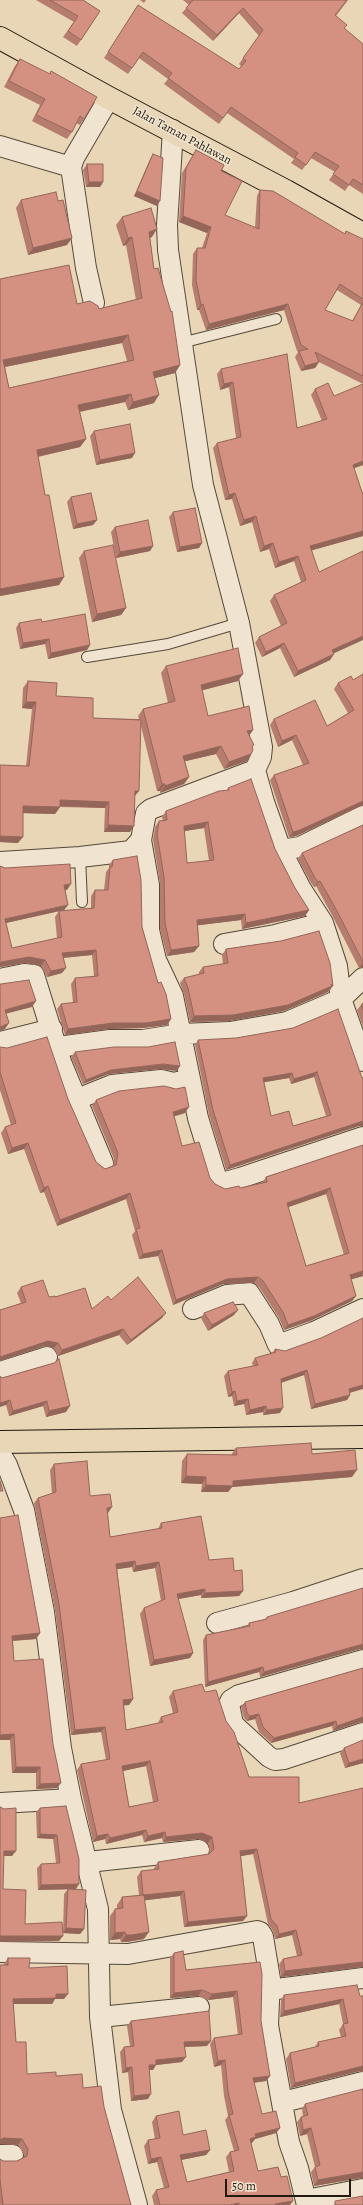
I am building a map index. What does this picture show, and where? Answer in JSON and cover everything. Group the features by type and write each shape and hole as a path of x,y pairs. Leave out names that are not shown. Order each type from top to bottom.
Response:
{"main road":[{"name":"Jalan Taman Pahlawan","path":"0,38 109,98 173,130 363,234"},
{"path":"0,1442 363,1437"}],"street":[{"path":"94,303 86,268 72,167 74,158 109,98"},
{"path":"173,130 168,237 181,343 203,485 239,623 262,747 261,757 256,770 264,802 281,850 301,889 323,923 337,966 341,999 363,1061"},
{"path":"0,146 72,167"},
{"path":"256,770 151,809 146,813 141,840 149,885 149,930 156,960 173,996 207,1152 219,1182 240,1178 363,1137"},
{"path":"281,850 300,848 363,816"},
{"path":"0,862 80,857 130,851 141,840"},
{"path":"224,944 275,936 323,923"},
{"path":"0,980 24,974 34,975 61,1062 75,1100 103,1163"},
{"path":"0,1042 54,1038 143,1040 181,1034 230,1032 287,1022 341,999 363,978"},
{"path":"75,1100 112,1085 161,1080 174,1082 190,1079"},
{"path":"193,1309 227,1295 249,1293 269,1324 278,1345 314,1332 363,1309"},
{"path":"0,1372 47,1357"},
{"path":"0,1453 7,1465 24,1510 44,1612 53,1696 71,1799 83,1852 88,1862 98,1909 100,2018 111,2110 137,2205"},
{"path":"217,1623 293,1602 363,1579"},
{"path":"363,1660 239,1695 231,1700 229,1704 233,1724 269,1757 275,1760 284,1759 363,1733"},
{"path":"0,1803 71,1799"},
{"path":"88,1862 199,1850"},
{"path":"0,1952 128,1954 257,1931 263,1937 265,1945 270,1979 268,1990 268,2025 289,2142 298,2168 307,2203 363,2189"},
{"path":"268,1990 363,1978"},
{"path":"100,2018 199,2007"},
{"path":"283,2102 363,2082"}],"lane":[{"path":"181,343 276,319"},
{"path":"87,657 168,644 239,623"},
{"path":"80,857 82,902"}],"building":[{"path":"50,0 83,0 100,11 81,40 68,31 78,16"},
{"path":"193,0 347,0 335,15 347,25 344,28 363,44 363,185 353,179 349,185 333,174 339,166 315,152 306,165 295,157 298,153 231,107 223,118 168,78 172,73 143,52 132,68 108,52 138,5 239,69 246,61 243,58 263,30 243,8 217,35 186,8"},
{"path":"20,59 50,74 51,71 97,97 84,119 80,116 72,132 36,115 45,99 9,81"},
{"path":"196,150 224,165 221,171 242,181 225,215 259,229 260,190 273,191 345,234 346,231 363,239 363,299 340,284 325,310 353,321 363,302 363,376 315,352 319,362 305,366 299,351 308,349 301,345 288,304 209,324 203,304 201,305 196,280 197,248 205,248 211,227 183,216 186,168"},
{"path":"153,154 163,158 160,201 137,191"},
{"path":"87,164 103,164 103,182 89,182"},
{"path":"56,192 58,201 63,200 72,238 33,248 21,200"},
{"path":"151,208 157,229 149,232 154,269 158,268 171,312 172,311 180,365 153,372 159,395 133,402 131,394 78,405 86,439 37,450 45,495 49,495 64,577 0,589 0,279 69,265 77,304 90,301 98,306 99,309 142,298 132,237 128,238 122,217","holes":["128,335 134,360 9,388 3,360"]},
{"path":"287,354 297,428 327,419 315,389 328,383 334,396 363,384 363,461 353,465 363,495 363,531 310,546 319,572 363,551 363,636 332,650 334,654 298,671 284,643 266,652 259,637 287,623 274,595 306,580 298,556 279,562 273,543 264,546 256,516 244,520 235,493 229,495 217,443 241,437 233,382 224,384 221,369"},
{"path":"130,424 135,453 100,460 94,431"},
{"path":"91,493 97,520 77,524 71,497"},
{"path":"195,508 202,543 180,547 173,512"},
{"path":"148,520 153,546 120,552 115,527"},
{"path":"113,545 126,608 97,614 84,551"},
{"path":"85,614 90,645 51,653 49,639 23,643 19,623 41,619 42,622"},
{"path":"238,648 243,674 201,685 208,716 249,706 253,730 247,731 254,745 252,746 253,750 251,754 229,762 221,746 183,756 189,777 165,786 165,784 162,784 143,709 175,701 166,666"},
{"path":"363,674 363,801 293,832 274,775 309,763 296,735 282,741 274,719 315,700 327,726 354,710 338,683 351,676 353,680"},
{"path":"28,681 57,683 56,696 93,698 93,718 141,720 139,791 135,791 134,826 108,825 109,802 60,800 60,807 23,806 23,837 0,836 0,765 29,766 36,702 26,702"},
{"path":"251,779 275,849 295,888 309,910 246,923 245,914 197,920 199,946 171,950 165,923 164,877 157,834 159,821 167,820 166,811 219,791 229,790 228,788","holes":["208,822 214,860 187,863 184,826"]},
{"path":"363,825 363,962 337,911 320,881 318,882 315,878 302,853"},
{"path":"137,856 141,880 142,927 158,983 161,982 166,994 171,1019 146,1023 113,1023 68,1029 61,1004 77,1002 75,978 98,976 96,950 62,953 66,968 51,971 45,960 29,957 0,963 0,866 5,868 70,864 71,884 64,885 68,905 5,919 12,948 62,937 59,911 94,908 95,890 108,890 110,867 112,867 113,860"},
{"path":"319,931 330,963 333,986 331,984 332,986 288,1005 233,1015 194,1016 188,988 184,978 204,973 203,967 228,963 226,949 281,941"},
{"path":"29,980 36,1001 5,1010 9,1023 0,1027 0,984"},
{"path":"338,1009 363,1078 363,1121 230,1165 213,1110 198,1040 236,1038 293,1028","holes":["317,1072 331,1115 293,1126 289,1111 271,1116 263,1078 292,1073 294,1079"]},
{"path":"47,1037 68,1099 96,1162 105,1169 116,1165 118,1153 96,1100 119,1091 164,1086 176,1089 185,1087 189,1107 173,1112 182,1146 199,1142 210,1178 215,1184 225,1189 239,1186 240,1188 267,1182 266,1177 363,1145 363,1271 350,1275 356,1296 314,1316 288,1325 283,1312 263,1281 258,1277 227,1279 176,1300 162,1250 143,1254 136,1229 140,1228 130,1193 60,1220 48,1186 44,1188 28,1143 12,1148 5,1127 16,1123 0,1072 0,1047 7,1048","holes":["330,1188 349,1253 306,1266 287,1203"]},
{"path":"175,1042 180,1066 163,1064 111,1070 86,1080 75,1052 114,1047 148,1047"},
{"path":"138,1277 166,1313 131,1340 123,1329 62,1350 58,1343 48,1341 0,1357 0,1310 26,1302 21,1287 43,1280 49,1297 55,1297 85,1288 92,1309 108,1296 111,1300"},
{"path":"233,1302 238,1310 212,1325 204,1313"},
{"path":"363,1318 363,1385 349,1389 350,1395 315,1404 307,1370 281,1379 283,1408 267,1410 266,1406 250,1410 248,1399 237,1401 235,1391 232,1392 228,1371 258,1365 255,1358 276,1352 275,1349 285,1351 321,1338"},
{"path":"59,1359 70,1406 49,1411 47,1401 13,1411 10,1400 0,1403 0,1376 2,1378 54,1363"},
{"path":"311,1443 312,1454 355,1450 357,1470 233,1481 233,1486 206,1485 206,1477 186,1476 187,1454 237,1455 236,1448"},
{"path":"87,1461 90,1496 110,1494 112,1507 107,1508 110,1537 162,1528 161,1523 201,1516 209,1560 233,1558 234,1571 242,1570 243,1591 205,1593 205,1589 177,1594 193,1653 154,1660 144,1608 165,1599 159,1562 136,1566 135,1561 116,1564 133,1699 123,1700 126,1730 163,1722 161,1717 178,1712 173,1691 202,1684 205,1692 216,1690 226,1721 234,1732 249,1777 299,1777 299,1803 363,1788 363,1962 285,1971 283,1959 302,1955 296,1930 279,1934 277,1926 271,1919 257,1849 240,1851 247,1916 188,1922 184,1891 143,1895 141,1871 159,1869 158,1862 209,1854 214,1849 212,1837 202,1833 166,1837 165,1832 148,1836 146,1830 110,1838 108,1834 97,1836 81,1764 110,1759 105,1727 75,1730 59,1604 38,1498 56,1492 54,1464","holes":["150,1761 158,1801 129,1807 122,1766"]},
{"path":"0,1481 3,1491 0,1491"},
{"path":"18,1515 40,1633 12,1636 14,1661 43,1659 53,1744 61,1783 40,1784 40,1767 16,1767 14,1734 0,1735 0,1518"},
{"path":"363,1588 363,1644 264,1672 263,1667 208,1682 206,1635 250,1626 249,1623 267,1619 267,1617"},
{"path":"363,1668 363,1717 337,1726 336,1721 274,1738 263,1727 259,1714 250,1716 247,1713 245,1702"},
{"path":"363,1740 363,1759 349,1763 344,1748"},
{"path":"66,1806 79,1859 79,1884 41,1885 41,1864 60,1863 57,1835 40,1834 40,1808"},
{"path":"0,1807 4,1809 16,1808 16,1851 4,1851 3,1889 26,1890 25,1924 62,1922 63,1936 0,1936"},
{"path":"68,1889 86,1890 84,1929 66,1928"},
{"path":"144,1895 149,1932 132,1935 126,1935 125,1932 115,1933 115,1909 123,1908 122,1897"},
{"path":"183,1951 186,1970 260,1962 262,1974 261,2021 270,2076 253,2078 262,2114 276,2111 280,2128 255,2134 256,2137 250,2139 258,2171 278,2167 281,2177 287,2176 293,2201 275,2205 239,2205 239,2203 230,2205 160,2205 156,2190 169,2187 161,2157 151,2159 148,2140 160,2138 156,2116 179,2111 183,2135 206,2130 210,2150 180,2155 187,2182 234,2171 230,2152 239,2150 229,2115 233,2114 228,2091 225,2060 218,2061 214,2038 242,2034 237,1991 212,1994 202,1990 174,1993 174,1953"},
{"path":"8,1958 30,1958 29,1968 67,1966 68,1994 56,1994 56,1998 13,1999 16,2042 26,2042 27,2074 56,2072 56,2076 82,2074 83,2088 101,2086 104,2107 131,2205 3,2205 0,2179 0,2159 3,2161 17,2161 27,2156 28,2149 22,2139 3,2138 0,2140 0,1965 8,1965"},
{"path":"357,1985 360,1996 363,1996 363,2066 295,2083 290,2053 319,2046 318,2042 346,2036 343,2024 348,2023 343,1999 284,2011 284,1995"},
{"path":"209,2011 211,2041 184,2042 186,2057 156,2060 156,2065 149,2065 151,2094 134,2096 132,2067 126,2068 124,2047 134,2046 131,2021"},
{"path":"363,2089 363,2172 318,2180 315,2167 320,2165 311,2128 303,2130 301,2117 308,2115 305,2104"},
{"path":"363,2196 363,2205 335,2205 335,2201"}]}
